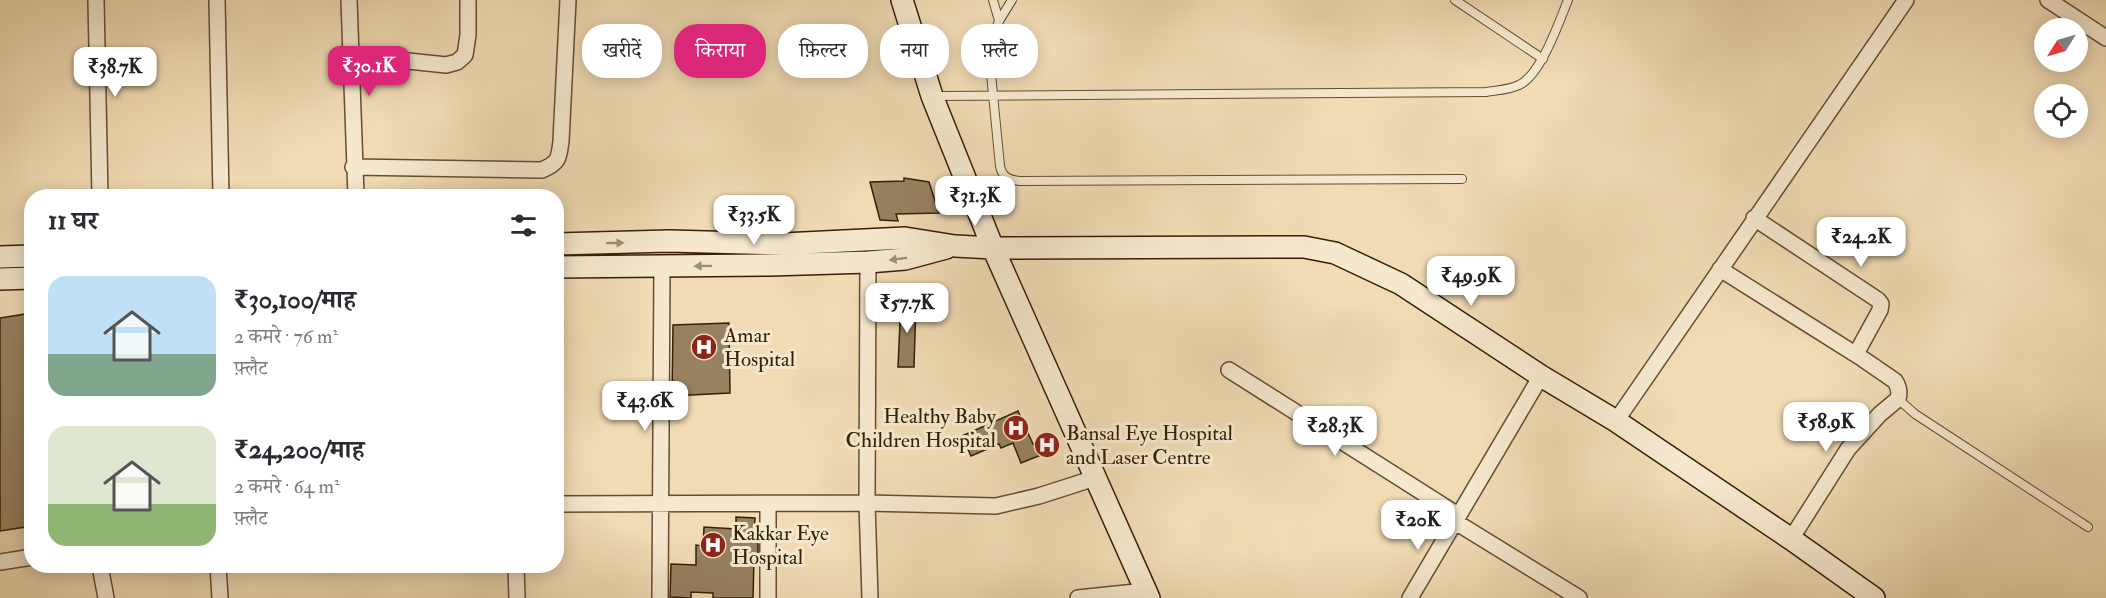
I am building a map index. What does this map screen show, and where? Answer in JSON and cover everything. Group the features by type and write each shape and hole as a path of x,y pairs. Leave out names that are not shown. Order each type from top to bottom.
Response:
{"street":[{"path":"96,0 100,189"},
{"path":"218,0 221,189"},
{"path":"349,0 356,189"},
{"path":"352,54 446,65 457,62 465,55 468,35 468,0"},
{"path":"354,167 542,170 554,165 559,157 561,141 568,0"},
{"path":"902,0 932,96 993,248 1147,594 1078,598"},
{"path":"1616,421 1906,0"},
{"path":"2048,0 2106,38"},
{"path":"1755,218 1881,304 1856,354"},
{"path":"564,244 669,241 783,244 905,238 955,246 993,248 1304,247 1335,253 1401,284 1540,376 1616,421 1874,598"},
{"path":"564,267 868,262 905,259 955,246"},
{"path":"0,257 24,256"},
{"path":"868,262 867,503 870,598"},
{"path":"660,598 662,267"},
{"path":"1720,269 1856,354 1895,381 1900,393 1898,399 1880,414 1848,449 1791,539"},
{"path":"0,279 24,278"},
{"path":"1229,370 1579,598"},
{"path":"1410,598 1540,376"},
{"path":"564,504 867,503 996,506 1040,496 1095,478"},
{"path":"768,504 768,598"},
{"path":"0,562 24,558"},
{"path":"101,573 106,598"},
{"path":"218,573 220,598"},
{"path":"516,573 517,598"}],"lane":[{"path":"993,0 999,21"},
{"path":"1012,0 999,21 990,44 1001,173 1010,180 1462,180"},
{"path":"1455,0 1543,59"},
{"path":"932,96 1486,92 1521,85 1543,59 1568,0"},
{"path":"1898,399 1915,414 2088,527"}],"building":[{"path":"904,178 929,182 939,213 896,214 898,221 880,220 870,182 904,181"},
{"path":"901,300 916,301 914,367 898,367"},
{"path":"24,314 24,527 0,531 0,318"},
{"name":"Amar Hospital","path":"729,323 730,393 672,396 673,325"},
{"path":"1018,411 1033,444 1051,437 1056,449 1021,463 1013,443 1001,448 999,444 971,456 962,436"},
{"path":"736,517 755,518 754,541 758,541 758,558 754,558 753,598 713,598 713,593 691,592 691,598 670,597 671,564 696,565 696,545 703,546 704,527 736,529"}],"place":[{"name":"Amar Hospital","path":"704,347"},
{"name":"Healthy Baby Children Hospital","path":"1016,428"},
{"name":"Bansal Eye Hospital and Laser Centre","path":"1047,445"},
{"name":"Kakkar Eye Hospital","path":"713,545"}]}
